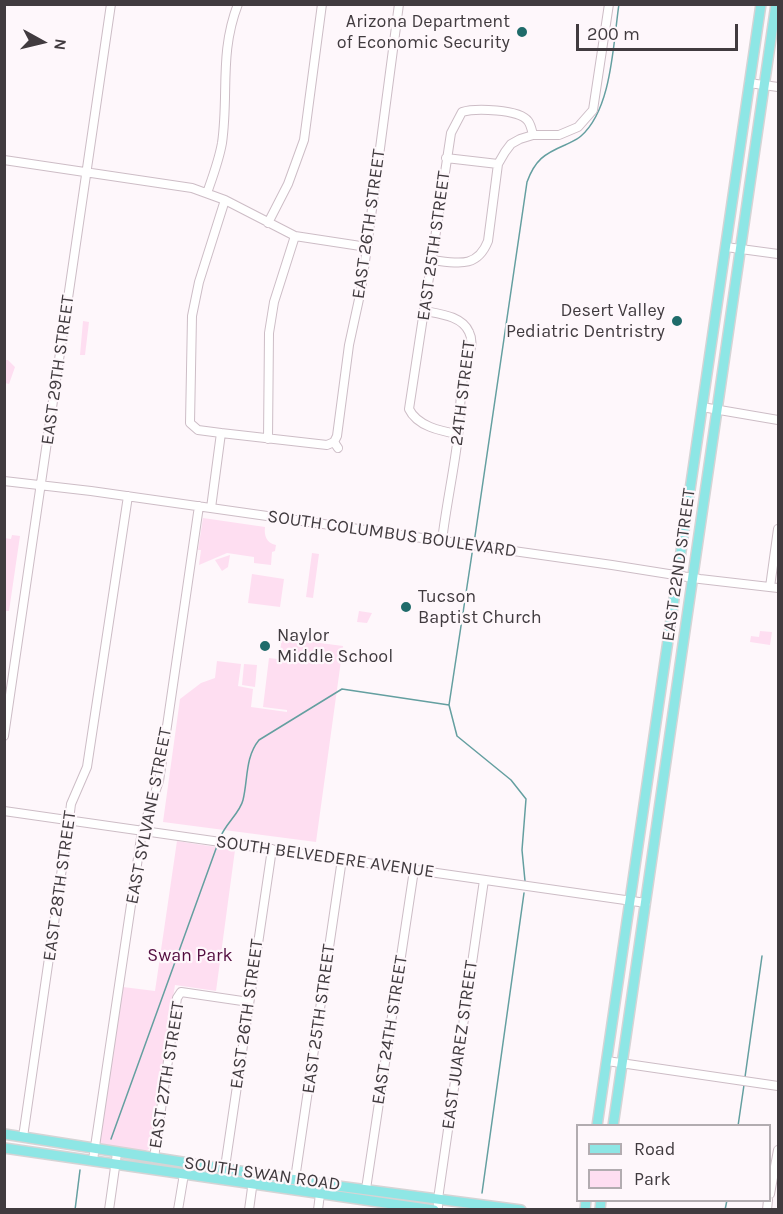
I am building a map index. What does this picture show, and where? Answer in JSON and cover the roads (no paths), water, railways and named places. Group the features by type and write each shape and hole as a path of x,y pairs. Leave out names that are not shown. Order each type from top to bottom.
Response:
{"main road":[{"name":"EAST 22ND STREET","path":"597,1124 761,4"},
{"name":"EAST 22ND STREET","path":"613,1124 776,4"},
{"name":"SOUTH SWAN ROAD","path":"4,1134 95,1150 521,1209"},
{"name":"SOUTH SWAN ROAD","path":"4,1148 223,1179 387,1206 436,1209"}],"street":[{"name":"EAST 29TH STREET","path":"4,736 7,696 111,4"},
{"path":"207,192 222,143 226,47 238,4"},
{"path":"268,223 288,184 304,140 322,4"},
{"name":"EAST 26TH STREET","path":"268,439 336,445 349,345 361,290 399,4"},
{"path":"432,260 467,262 477,258 484,251 488,241 498,164 512,144 533,135 559,135 578,127 590,113 596,98 609,4"},
{"path":"749,83 778,87"},
{"name":"EAST 25TH STREET","path":"458,434 423,423 413,417 409,409 451,133 462,112 470,109 511,112 521,115 529,122 533,135"},
{"path":"446,158 498,164"},
{"path":"4,160 207,192 295,236 367,247"},
{"path":"225,200 199,282 192,316 189,428 268,439 269,333 274,302 295,236"},
{"path":"726,247 778,254"},
{"name":"24TH STREET","path":"425,311 447,316 463,323 471,336 471,346 464,369 459,400 458,434 448,506 450,511 444,541"},
{"path":"702,407 778,420"},
{"path":"211,508 221,433"},
{"name":"SOUTH COLUMBUS BOULEVARD","path":"4,481 128,496 774,588"},
{"name":"EAST 28TH STREET","path":"23,1137 71,804 87,767 128,496"},
{"name":"EAST SYLVANE STREET","path":"93,1160 142,831 159,781 199,506"},
{"path":"774,588 778,529"},
{"name":"SOUTH BELVEDERE AVENUE","path":"4,811 646,903"},
{"name":"EAST 26TH STREET","path":"223,1179 272,849"},
{"name":"EAST 25TH STREET","path":"295,1179 342,860"},
{"name":"EAST 24TH STREET","path":"366,1189 414,870"},
{"name":"EAST JUAREZ STREET","path":"436,1209 484,880"},
{"name":"EAST 27TH STREET","path":"154,1158 177,998 181,992 249,1002"},
{"path":"607,1061 778,1086"},
{"path":"771,1188 778,1150"},
{"path":"109,1209 117,1153"},
{"path":"249,1209 254,1173"},
{"path":"178,1209 184,1174"},
{"path":"318,1209 320,1194"}],"waterway":[{"path":"474,543 527,182 533,168 541,159 551,151 579,137 591,124 599,110 613,56 619,4"},
{"path":"220,838 241,805 249,761 259,740 342,689 449,705 473,547"},
{"path":"449,705 457,736 511,780 526,799 522,850 525,881"},
{"path":"111,1139 217,846"},
{"path":"482,1193 524,893"},
{"path":"745,1077 762,956"},
{"path":"738,1124 744,1085"},
{"path":"75,1210 80,1170"},
{"path":"725,1210 727,1202"}],"place":[{"name":"Arizona Department of Economic Security","path":"522,32"},
{"name":"Desert Valley Pediatric Dentristry","path":"677,321"},
{"name":"Tucson Baptist Church","path":"406,607"},
{"name":"Naylor Middle School","path":"265,646"}],"park label":[{"name":"Swan Park","path":"190,956"}]}
